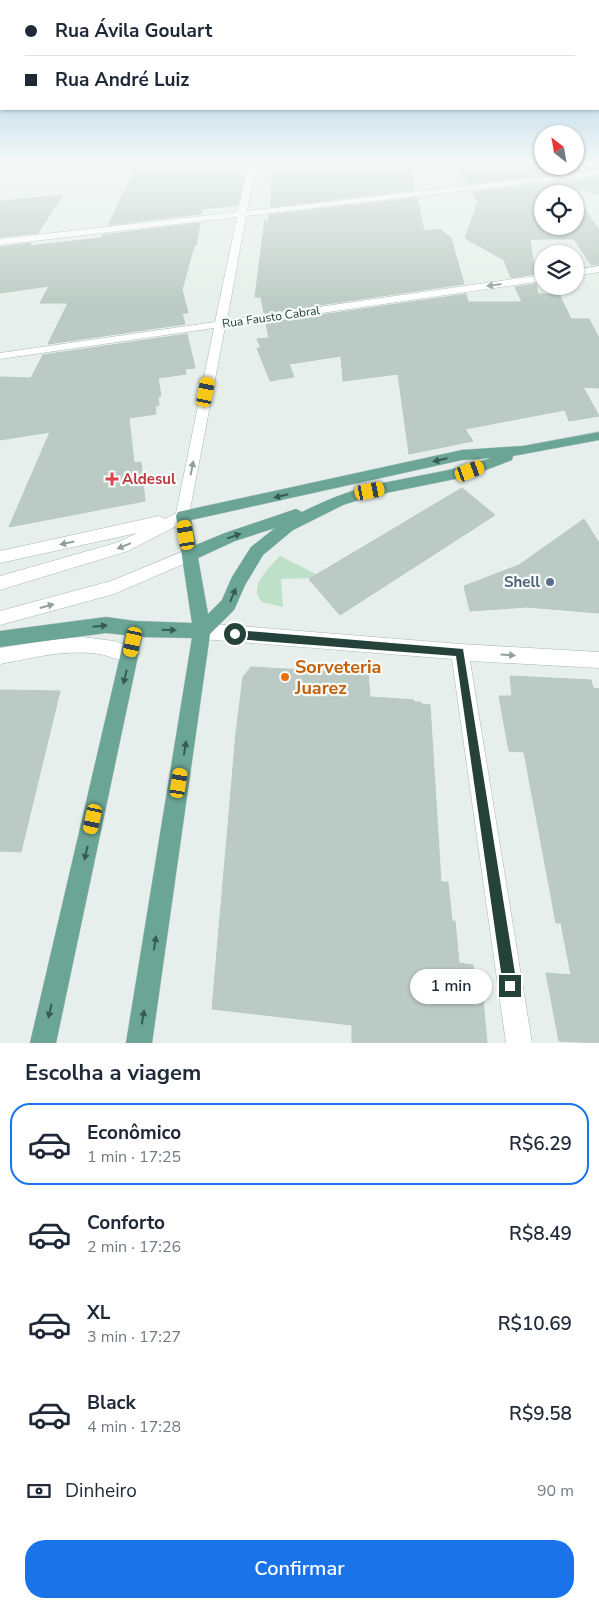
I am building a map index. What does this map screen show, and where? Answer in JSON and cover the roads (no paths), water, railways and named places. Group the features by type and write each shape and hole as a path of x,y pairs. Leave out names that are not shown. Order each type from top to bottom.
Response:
{"main road":[{"path":"139,1043 202,631 183,516 462,455 523,451 599,436"},
{"path":"189,554 230,537 340,500 370,491 470,471 523,451"},
{"path":"0,640 106,625 136,629 202,631 228,605 238,582 257,551 288,526 340,500"},
{"path":"43,1043 136,629"}],"street":[{"path":"183,516 243,211"},
{"path":"0,242 271,211"},
{"path":"584,272 599,269"},
{"name":"Rua Fausto Cabral","path":"0,356 534,279"},
{"path":"0,557 183,516"},
{"path":"0,583 123,547 183,516"},
{"path":"0,618 114,586 189,554"},
{"path":"202,631 460,652 599,660"},
{"path":"0,656 70,645 101,645 130,654"},
{"path":"460,652 519,1043"}],"place":[{"name":"Aldesul","path":"112,479"},
{"name":"Shell","path":"550,582"},
{"name":"Sorveteria Juarez","path":"285,677"}]}
